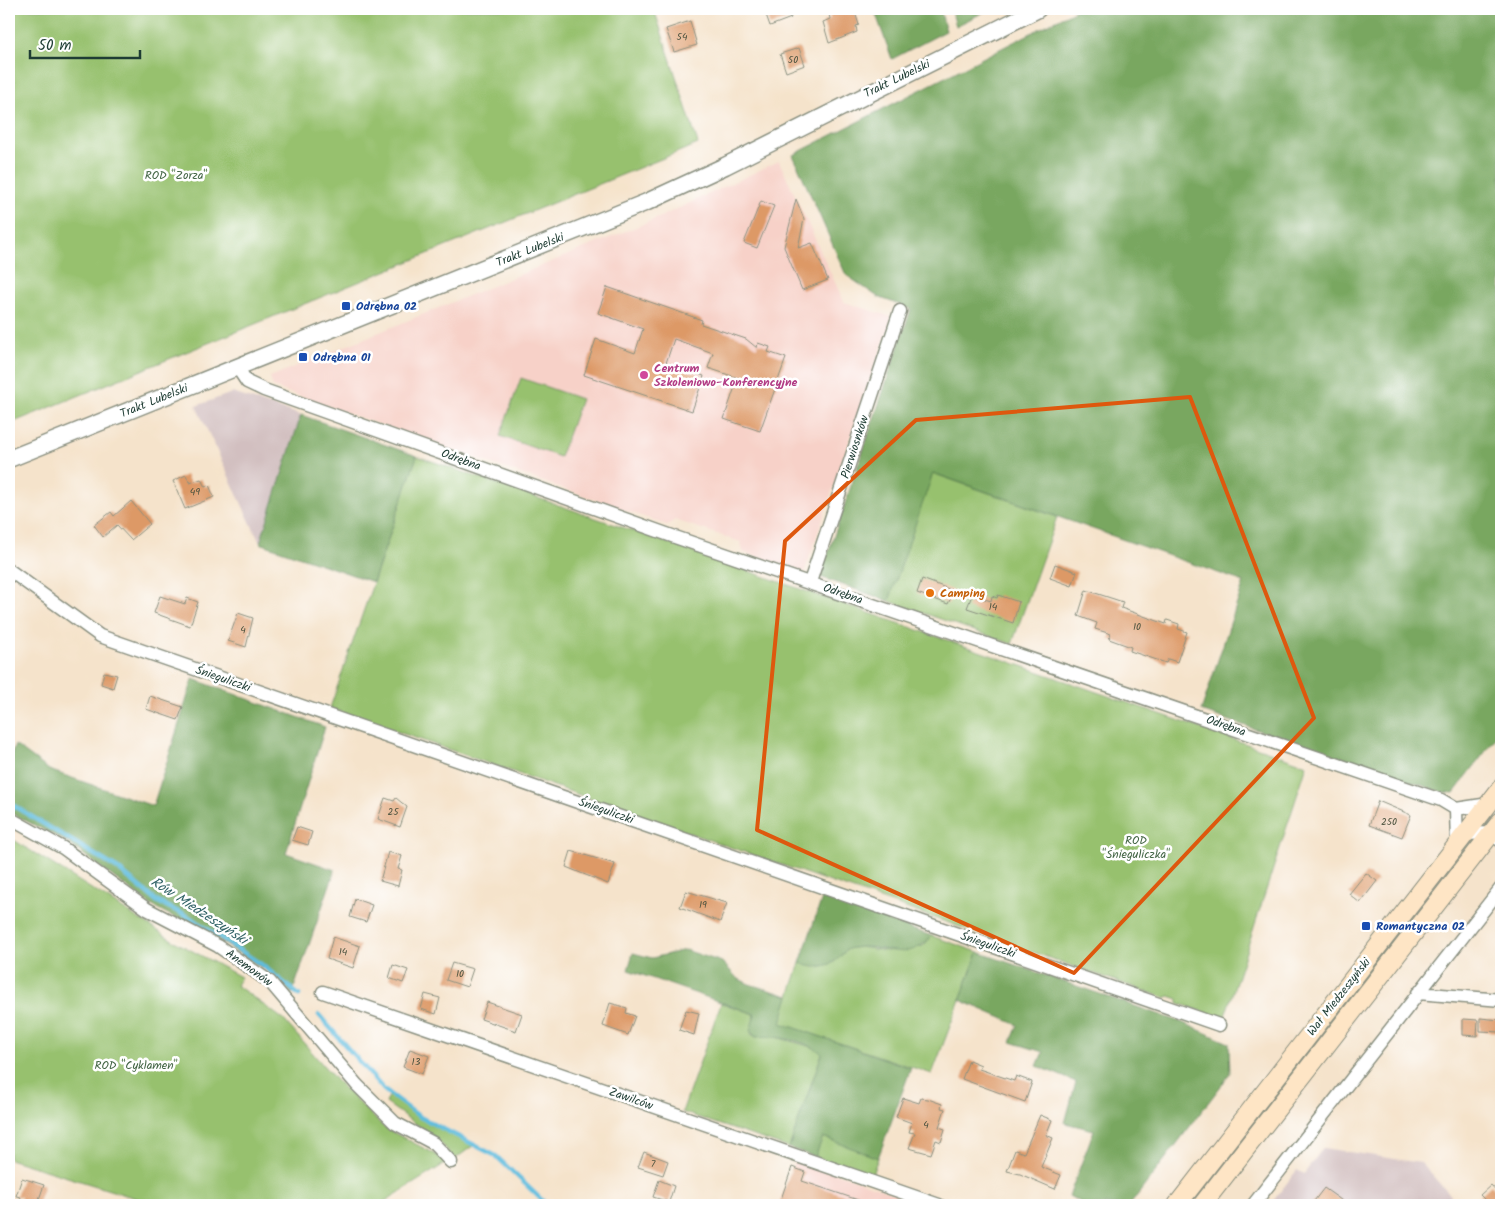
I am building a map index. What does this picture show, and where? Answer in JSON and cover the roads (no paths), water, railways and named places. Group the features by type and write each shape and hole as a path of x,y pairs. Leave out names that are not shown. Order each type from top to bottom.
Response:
{"main road":[{"name":"Wał Miedzeszyński","path":"1177,1205 1501,788"},
{"name":"Wał Miedzeszyński","path":"1202,1205 1498,832"}],"street":[{"name":"Trakt Lubelski","path":"9,459 607,219 691,182 1038,9"},
{"name":"Pierwiosnków","path":"810,582 900,311"},
{"name":"Odrębna","path":"237,367 247,382 264,390 675,537 1441,800 1456,809"},
{"name":"Śnieguliczki","path":"9,570 100,636 1218,1025"},
{"path":"1489,804 1456,809 1461,840 1498,832"},
{"name":"Anemonów","path":"9,818 63,848 147,909 218,946 270,982 356,1085 395,1123 433,1143 451,1162"},
{"path":"1253,1205 1501,888"},
{"name":"Zawilców","path":"323,992 939,1205"},
{"path":"1418,992 1501,1000"}],"waterway":[{"name":"Rów Miedzeszyński","path":"9,803 118,869 158,902 189,917 262,965 299,995"},
{"name":"Rów Miedzeszyński","path":"319,1015 384,1090 420,1117 496,1156 547,1205"}],"place":[{"name":"Odrębna 02","path":"346,306"},
{"name":"Odrębna 01","path":"303,357"},
{"name":"Centrum Szkoleniowo-Konferencyjne","path":"644,375"},
{"name":"Camping","path":"930,593"},
{"name":"Romantyczna 02","path":"1366,926"}],"park label":[{"name":"ROD \"Zorza\"","path":"176,175"},
{"name":"ROD \"Śnieguliczka\"","path":"1136,847"},
{"name":"ROD \"Cyklamen\"","path":"136,1065"}]}
